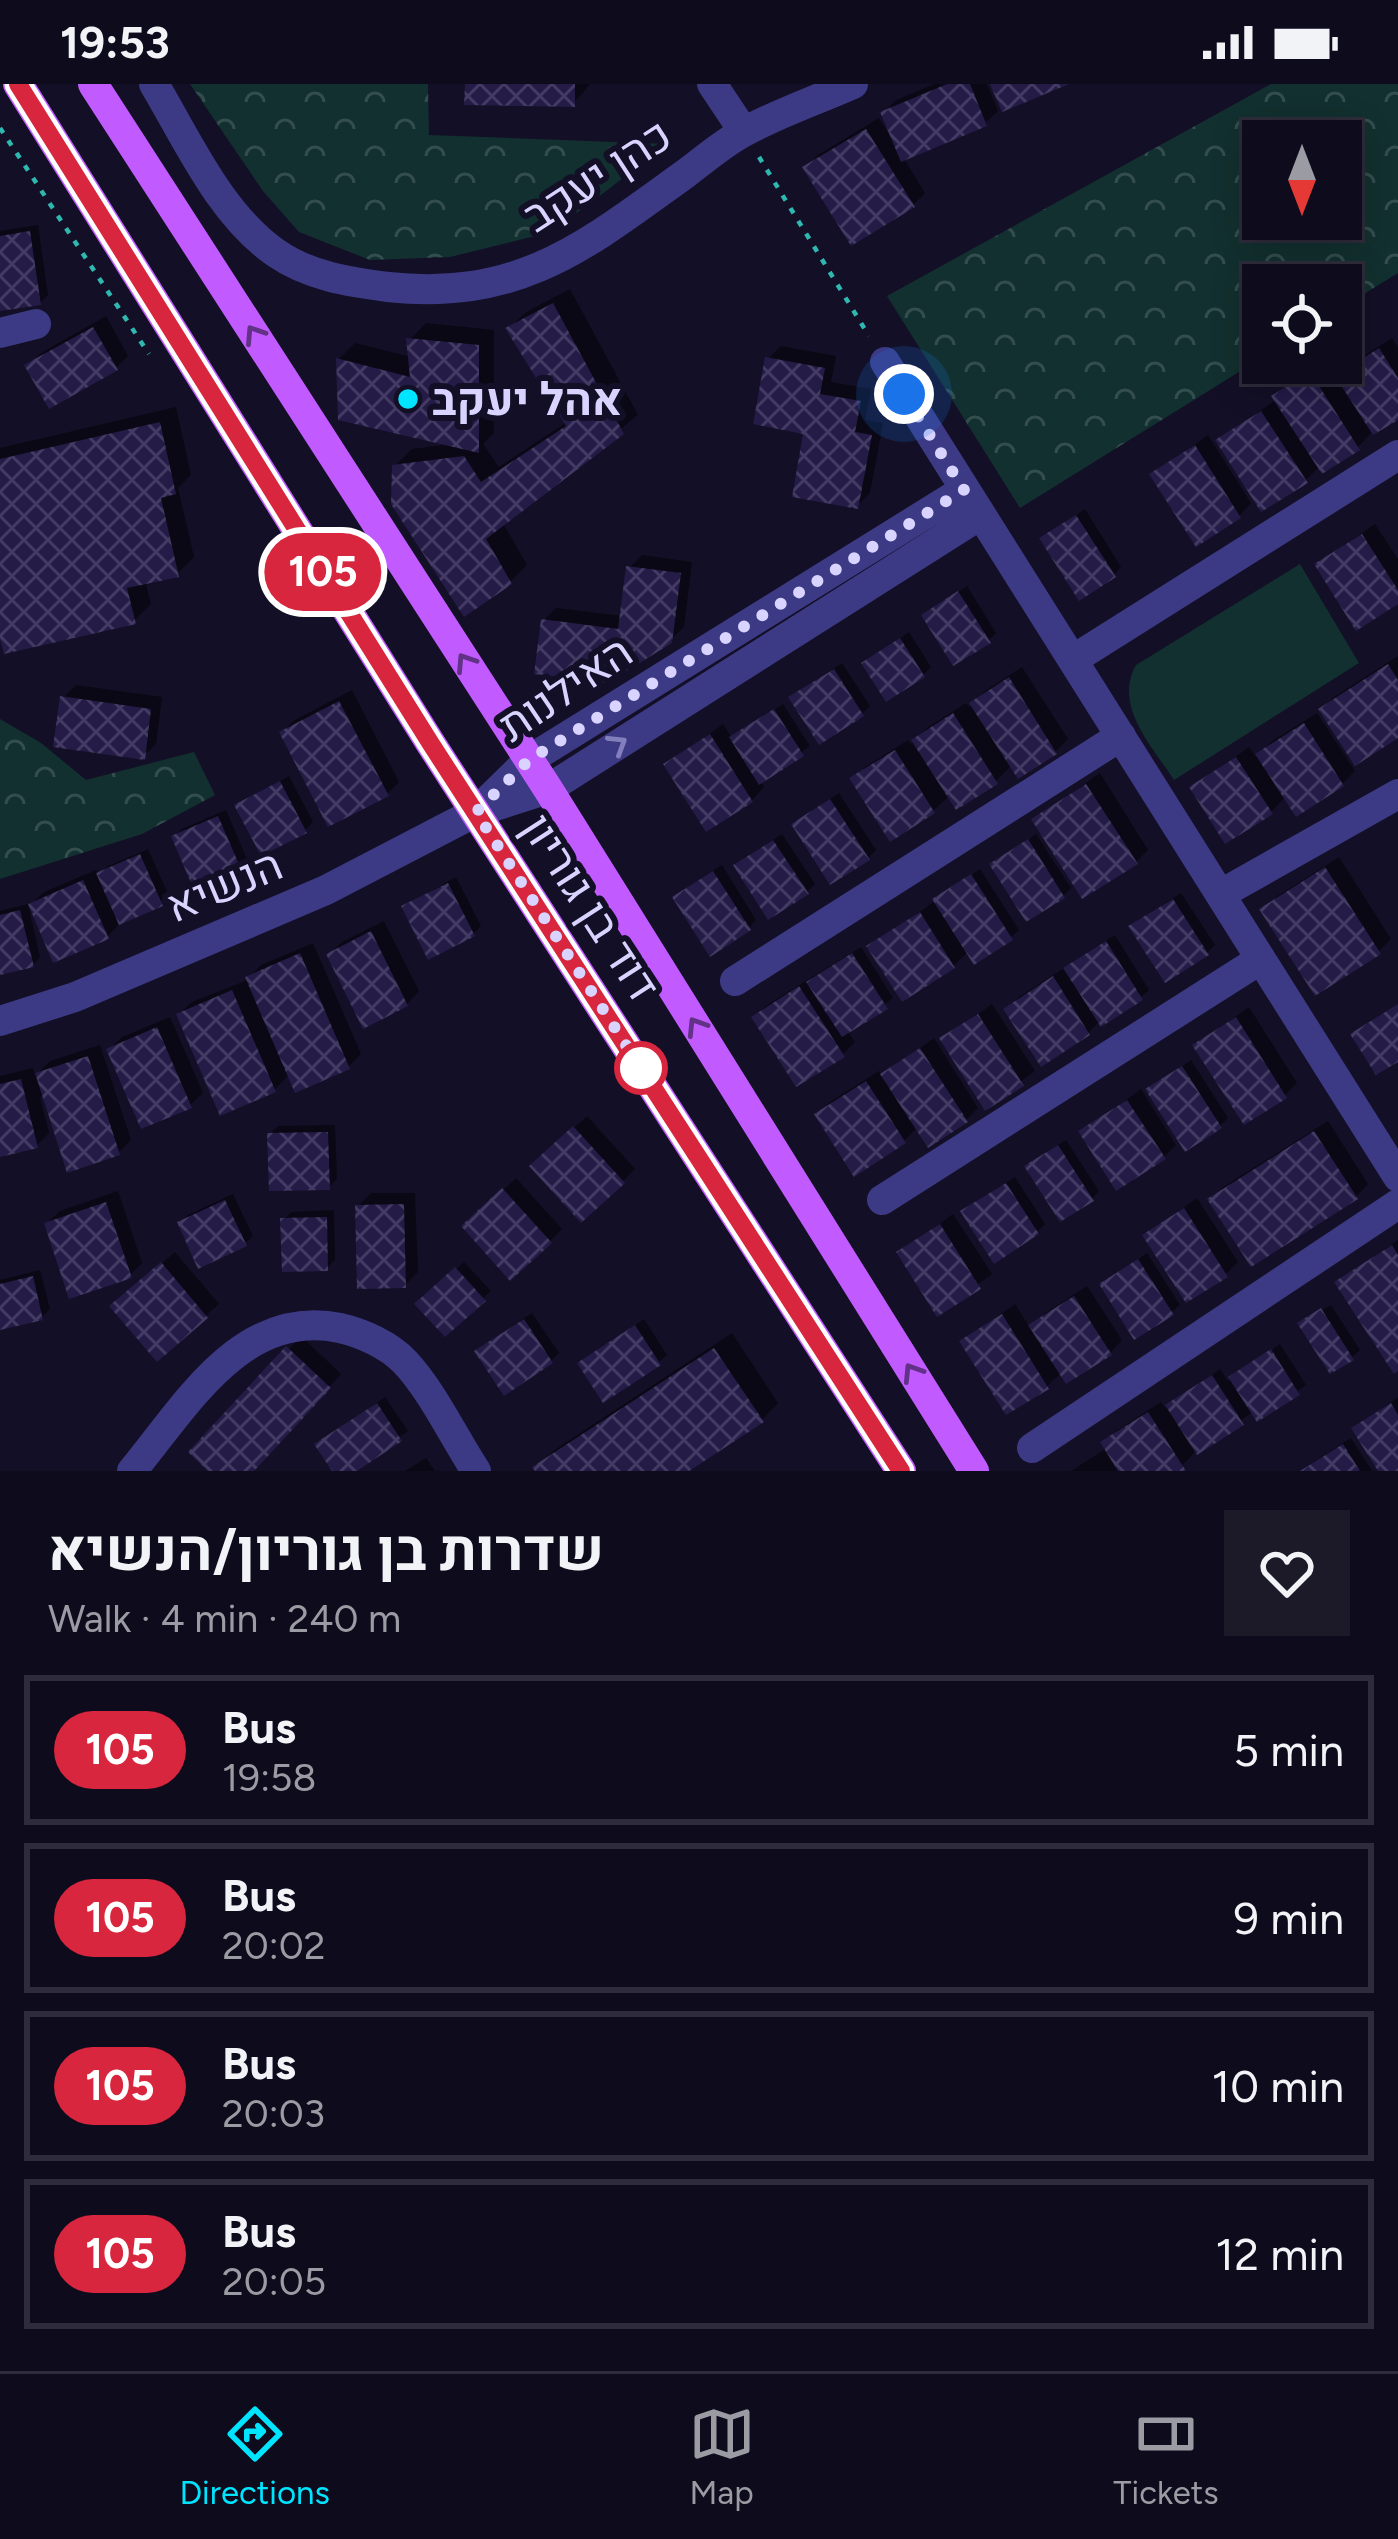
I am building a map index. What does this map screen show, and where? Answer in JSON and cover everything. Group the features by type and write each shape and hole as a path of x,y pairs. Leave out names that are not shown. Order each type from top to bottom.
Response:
{"main road":[{"name":"דוד בן גוריון","path":"93,84 548,789 974,1471"},
{"path":"0,86 23,93"},
{"name":"דוד בן גוריון","path":"23,93 476,812 901,1471"}],"street":[{"name":"כהן יעקב","path":"154,84 239,218 274,252 304,269 355,283 401,288 507,280 578,251 744,132 853,84"},
{"path":"712,84 744,132"},
{"path":"0,333 36,324"},
{"path":"885,362 1398,1177"},
{"path":"1074,658 1398,455"},
{"name":"האילנות","path":"476,812 529,760 972,503"},
{"name":"האילנות","path":"476,812 548,789 972,503"},
{"path":"735,981 1121,736"},
{"path":"1221,894 1398,794"},
{"name":"הנשיא","path":"0,1021 76,997 326,890 476,812"},
{"path":"882,1200 1261,958"},
{"path":"1032,1448 1398,1204"},
{"path":"132,1471 228,1357 284,1327 322,1324 355,1331 404,1361 476,1471"}],"path":[{"path":"744,132 885,362"}],"green space":[{"path":"190,84 428,84 429,135 667,144 543,234 450,257 370,260 299,232 263,191"},
{"path":"1271,84 1398,84 1398,273 1362,295 1362,264 1242,264 1242,370 1020,508 887,296"},
{"path":"1300,564 1359,663 1174,780 1132,710 1130,680 1136,665"},
{"path":"0,719 41,743 86,780 194,752 215,795 142,834 0,879"}],"building":[{"path":"465,84 575,84 575,107 464,105"},
{"path":"947,84 970,84 987,126 901,162 880,112"},
{"path":"990,84 1069,84 1002,112"},
{"path":"866,129 915,207 851,246 802,167"},
{"path":"30,231 41,305 0,311 0,236"},
{"path":"553,303 624,434 486,539 512,584 464,617 391,504 392,465 464,456 481,482 566,426 505,328"},
{"path":"93,327 118,370 49,409 24,365"},
{"name":"אהל יעקב","path":"406,338 479,345 479,453 338,420 336,358 410,377"},
{"path":"1379,348 1398,378 1398,420 1373,435 1340,384 1362,384 1362,359"},
{"path":"765,357 825,368 820,394 861,401 855,432 872,435 858,509 792,497 803,434 753,424"},
{"path":"1290,384 1318,384 1360,450 1322,474 1271,396"},
{"path":"1261,411 1308,483 1261,512 1215,440"},
{"path":"160,422 176,494 161,498 179,577 127,588 136,624 4,654 0,639 0,459"},
{"path":"1195,445 1241,518 1196,547 1149,474"},
{"path":"1076,515 1116,577 1079,601 1039,538"},
{"path":"1362,534 1398,590 1398,604 1356,631 1314,564"},
{"path":"626,566 681,573 672,643 607,683 534,674 541,619 618,629"},
{"path":"958,591 991,643 953,666 921,615"},
{"path":"900,638 925,677 886,702 861,663"},
{"path":"1388,664 1398,680 1398,738 1355,766 1318,709"},
{"path":"834,669 864,716 819,745 788,697"},
{"path":"1009,677 1057,754 1018,779 969,703"},
{"path":"60,696 151,709 145,760 53,747"},
{"path":"339,701 389,796 328,827 279,732"},
{"path":"774,709 804,756 759,785 729,737"},
{"path":"953,713 998,784 956,810 911,740"},
{"path":"1304,723 1344,786 1296,817 1255,754"},
{"path":"710,734 753,802 706,832 663,764"},
{"path":"895,750 935,813 890,842 849,778"},
{"path":"1236,757 1273,814 1225,844 1189,787"},
{"path":"280,781 307,833 261,856 234,805"},
{"path":"1086,784 1138,864 1082,899 1031,819"},
{"path":"830,799 870,860 830,885 791,824"},
{"path":"218,816 241,869 194,890 171,836"},
{"path":"1028,839 1065,898 1026,922 989,864"},
{"path":"773,840 809,894 768,920 733,865"},
{"path":"140,854 163,906 119,925 96,873"},
{"path":"1325,867 1381,954 1315,996 1259,909"},
{"path":"713,871 751,930 710,957 672,897"},
{"path":"971,874 1013,940 974,965 932,899"},
{"path":"83,880 109,939 53,963 28,904"},
{"path":"448,883 475,936 428,960 401,906"},
{"path":"1173,899 1209,955 1165,983 1128,926"},
{"path":"20,910 34,967 0,975 0,915"},
{"path":"920,912 955,968 902,1002 866,946"},
{"path":"371,931 408,1006 363,1029 326,954"},
{"path":"1106,941 1143,1000 1101,1027 1063,968"},
{"path":"300,953 350,1069 295,1093 245,977"},
{"path":"852,953 888,1009 842,1037 806,982"},
{"path":"1053,976 1090,1035 1041,1067 1003,1009"},
{"path":"799,986 845,1057 796,1087 751,1017"},
{"path":"232,990 276,1092 220,1116 176,1014"},
{"path":"1398,1004 1398,1062 1376,1075 1350,1034"},
{"path":"978,1014 1024,1086 985,1111 939,1038"},
{"path":"1236,1017 1287,1098 1244,1125 1192,1045"},
{"path":"157,1027 192,1108 141,1129 106,1049"},
{"path":"920,1048 968,1122 928,1148 880,1074"},
{"path":"88,1056 120,1155 67,1173 35,1073"},
{"path":"1182,1066 1222,1128 1185,1152 1145,1089"},
{"path":"21,1079 38,1148 0,1157 0,1084"},
{"path":"866,1081 906,1143 854,1177 814,1114"},
{"path":"1127,1100 1166,1159 1116,1191 1078,1131"},
{"path":"573,1126 625,1183 581,1223 529,1166"},
{"path":"1314,1131 1358,1199 1251,1267 1207,1199"},
{"path":"328,1132 330,1190 269,1191 267,1133"},
{"path":"1058,1145 1094,1201 1060,1222 1024,1166"},
{"path":"1006,1183 1039,1234 994,1264 960,1211"},
{"path":"502,1188 552,1243 510,1281 461,1226"},
{"path":"225,1200 247,1246 198,1269 177,1222"},
{"path":"106,1202 132,1278 69,1299 44,1223"},
{"path":"404,1204 406,1288 357,1289 355,1205"},
{"path":"1184,1208 1228,1277 1186,1303 1142,1235"},
{"path":"327,1217 328,1271 282,1272 280,1218"},
{"path":"940,1224 981,1289 937,1317 896,1252"},
{"path":"1392,1245 1398,1255 1398,1371 1394,1374 1334,1282"},
{"path":"1138,1259 1174,1315 1134,1340 1099,1284"},
{"path":"161,1262 208,1318 157,1362 109,1306"},
{"path":"455,1267 486,1301 445,1337 414,1304"},
{"path":"33,1276 43,1320 0,1330 0,1284"},
{"path":"1074,1296 1112,1355 1066,1384 1028,1325"},
{"path":"1321,1308 1354,1360 1330,1374 1297,1323"},
{"path":"1002,1314 1049,1389 1006,1415 959,1341"},
{"path":"524,1319 553,1363 504,1396 474,1351"},
{"path":"635,1325 661,1365 603,1403 577,1363"},
{"path":"286,1346 331,1388 254,1471 208,1471 188,1452"},
{"path":"714,1348 764,1422 689,1471 535,1471 532,1467"},
{"path":"1271,1349 1300,1395 1257,1422 1228,1377"},
{"path":"1212,1375 1244,1425 1197,1455 1165,1405"},
{"path":"377,1403 402,1441 357,1471 332,1471 314,1444"},
{"path":"1391,1403 1398,1415 1398,1471 1378,1471 1351,1428"},
{"path":"1148,1412 1186,1471 1118,1471 1100,1442"},
{"path":"1343,1444 1360,1471 1300,1471"}],"bus line":[{"name":"105","path":"18,84 431,744 901,1471"}],"place":[{"name":"אהל יעקב","path":"408,399"}],"route":[{"path":"641,1068 651,1084 476,812 529,760 964,490 904,394"}]}
